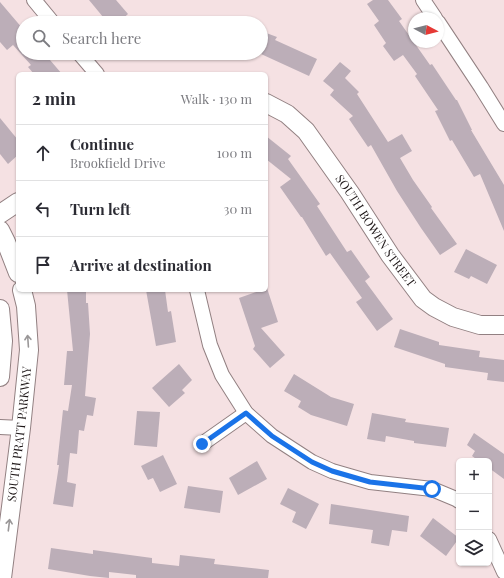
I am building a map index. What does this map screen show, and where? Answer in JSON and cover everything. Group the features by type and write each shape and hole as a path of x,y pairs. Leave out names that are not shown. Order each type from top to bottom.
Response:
{"street":[{"path":"34,0 47,16"},
{"path":"423,0 431,12"},
{"path":"444,31 504,124"},
{"path":"85,60 95,72"},
{"name":"SOUTH BOWEN STREET","path":"268,104 287,114 306,131 350,193 390,255 423,299 434,308 453,318 480,325 504,326"},
{"path":"0,214 16,203"},
{"path":"0,230 16,268"},
{"name":"SOUTH PRATT PARKWAY","path":"2,578 21,428 29,350 26,306 22,292"},
{"path":"197,292 210,345 222,376 246,413 272,436 312,462 332,471 370,482 432,489 456,499"},
{"name":"SOUTH PRATT PARKWAY","path":"0,309 3,341 0,377"},
{"path":"202,444 246,413"},
{"path":"0,426 21,428"},
{"path":"492,546 504,572"}],"building":[{"path":"89,0 116,0 128,14 126,16 102,16"},
{"path":"373,0 388,0 402,19 399,21 408,34 408,48 418,48 430,65 432,64 457,100 471,130 504,185 504,231 480,174 474,177 452,140 450,141 435,111 438,110 415,76 417,74 403,55 394,61 383,46 386,43 374,25 379,21 367,4"},
{"path":"0,2 16,21 16,48 13,45 7,50 0,42"},
{"path":"268,34 277,37 275,40 317,59 309,76 268,57"},
{"path":"26,60 50,60 60,72 32,72 28,67 31,65"},
{"path":"340,62 351,71 345,78 359,92 357,94 388,142 402,134 412,151 400,158 432,207 431,208 457,244 440,255 397,191 371,145 368,147 349,119 353,116 330,95 334,90 323,81"},
{"path":"0,118 16,138 16,157 8,164 0,154"},
{"path":"268,138 291,156 288,159 320,204 317,206 347,252 351,250 370,277 365,281 393,319 377,331 356,302 362,298 330,253 326,256 302,217 280,187 291,179 268,161"},
{"path":"466,249 497,265 487,284 471,276 469,279 454,272"},
{"path":"268,291 278,322 261,328 285,355 270,368 253,349 255,346 239,298 256,292"},
{"path":"67,292 86,292 90,334 85,396 96,398 93,416 87,415 84,431 79,430 77,454 70,453 67,482 76,484 73,507 53,504 59,465 57,465 63,410 68,411 72,385 64,385 67,351 73,351"},
{"path":"146,292 165,292 168,312 171,311 176,342 156,346"},
{"path":"400,329 439,342 439,345 480,351 479,357 504,360 504,382 487,380 488,373 445,367 445,364 394,347"},
{"path":"179,364 192,380 182,390 185,393 169,407 152,388"},
{"path":"294,374 331,397 354,404 347,426 311,415 298,407 301,401 284,391"},
{"path":"137,411 160,412 157,447 134,445"},
{"path":"372,413 406,419 405,422 449,428 446,447 414,443 414,441 386,436 385,442 367,439"},
{"path":"474,433 504,454 504,479 492,470 492,458 475,458 472,456 475,451 467,445"},
{"path":"163,455 177,484 160,492 153,478 148,480 141,466"},
{"path":"257,461 267,479 238,495 229,478"},
{"path":"188,486 223,491 220,513 184,508"},
{"path":"288,488 319,504 306,529 292,522 296,512 280,504"},
{"path":"331,504 409,516 407,532 392,530 389,546 371,543 373,530 329,524"},
{"path":"433,518 456,536 456,542 446,556 420,536"},
{"path":"51,548 93,554 93,550 152,558 152,563 179,566 180,555 215,559 214,564 269,570 268,578 136,578 136,575 109,572 109,578 48,569"}],"route":[{"path":"202,444 246,413 272,436 312,462 332,471 370,482 432,489"}]}
